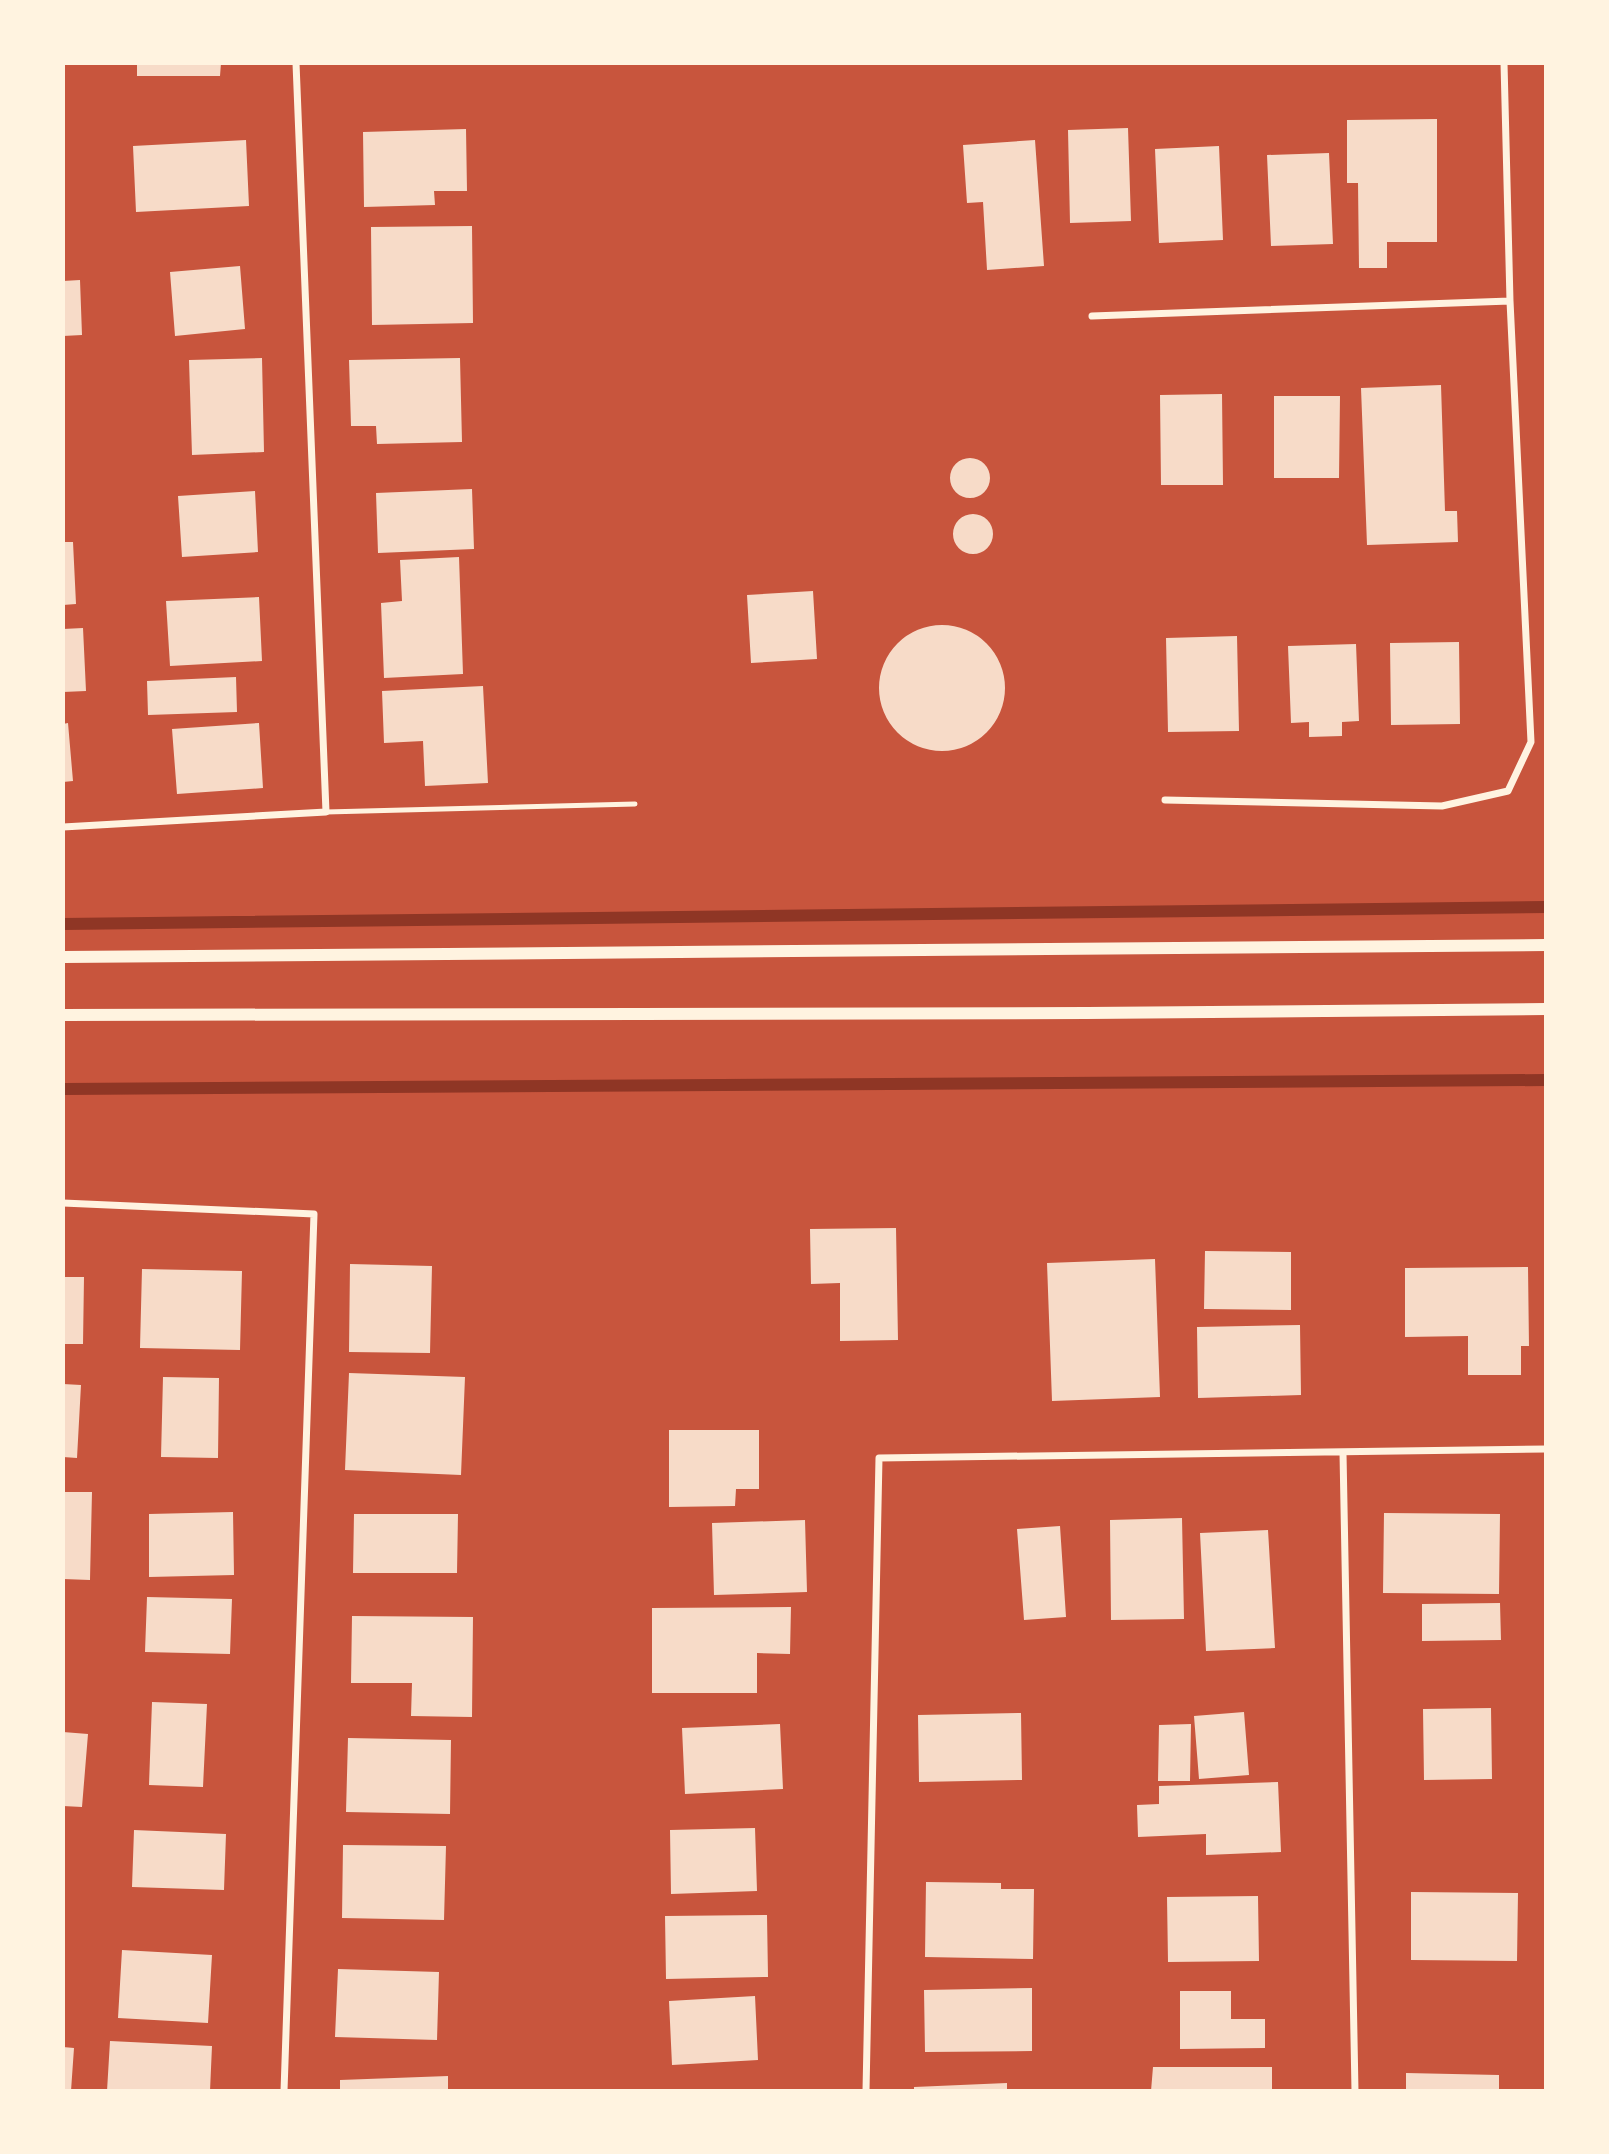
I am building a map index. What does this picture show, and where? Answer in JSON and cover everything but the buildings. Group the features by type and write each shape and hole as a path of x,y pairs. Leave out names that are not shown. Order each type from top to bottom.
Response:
{"street":[{"path":"63,827 326,812 296,63"},
{"path":"1165,800 1442,806 1508,791 1531,742 1510,301 1504,63"},
{"path":"1092,316 1510,301"},
{"path":"63,957 1546,945"},
{"path":"63,1015 1087,1013 1546,1009"},
{"path":"63,1203 314,1214 284,2091"},
{"path":"866,2091 879,1458 1546,1449"},
{"path":"1343,1453 1355,2091"}],"lane":[{"path":"326,812 635,804"}],"waterway":[{"path":"63,924 1546,907"},
{"path":"63,1089 1546,1080"}]}
